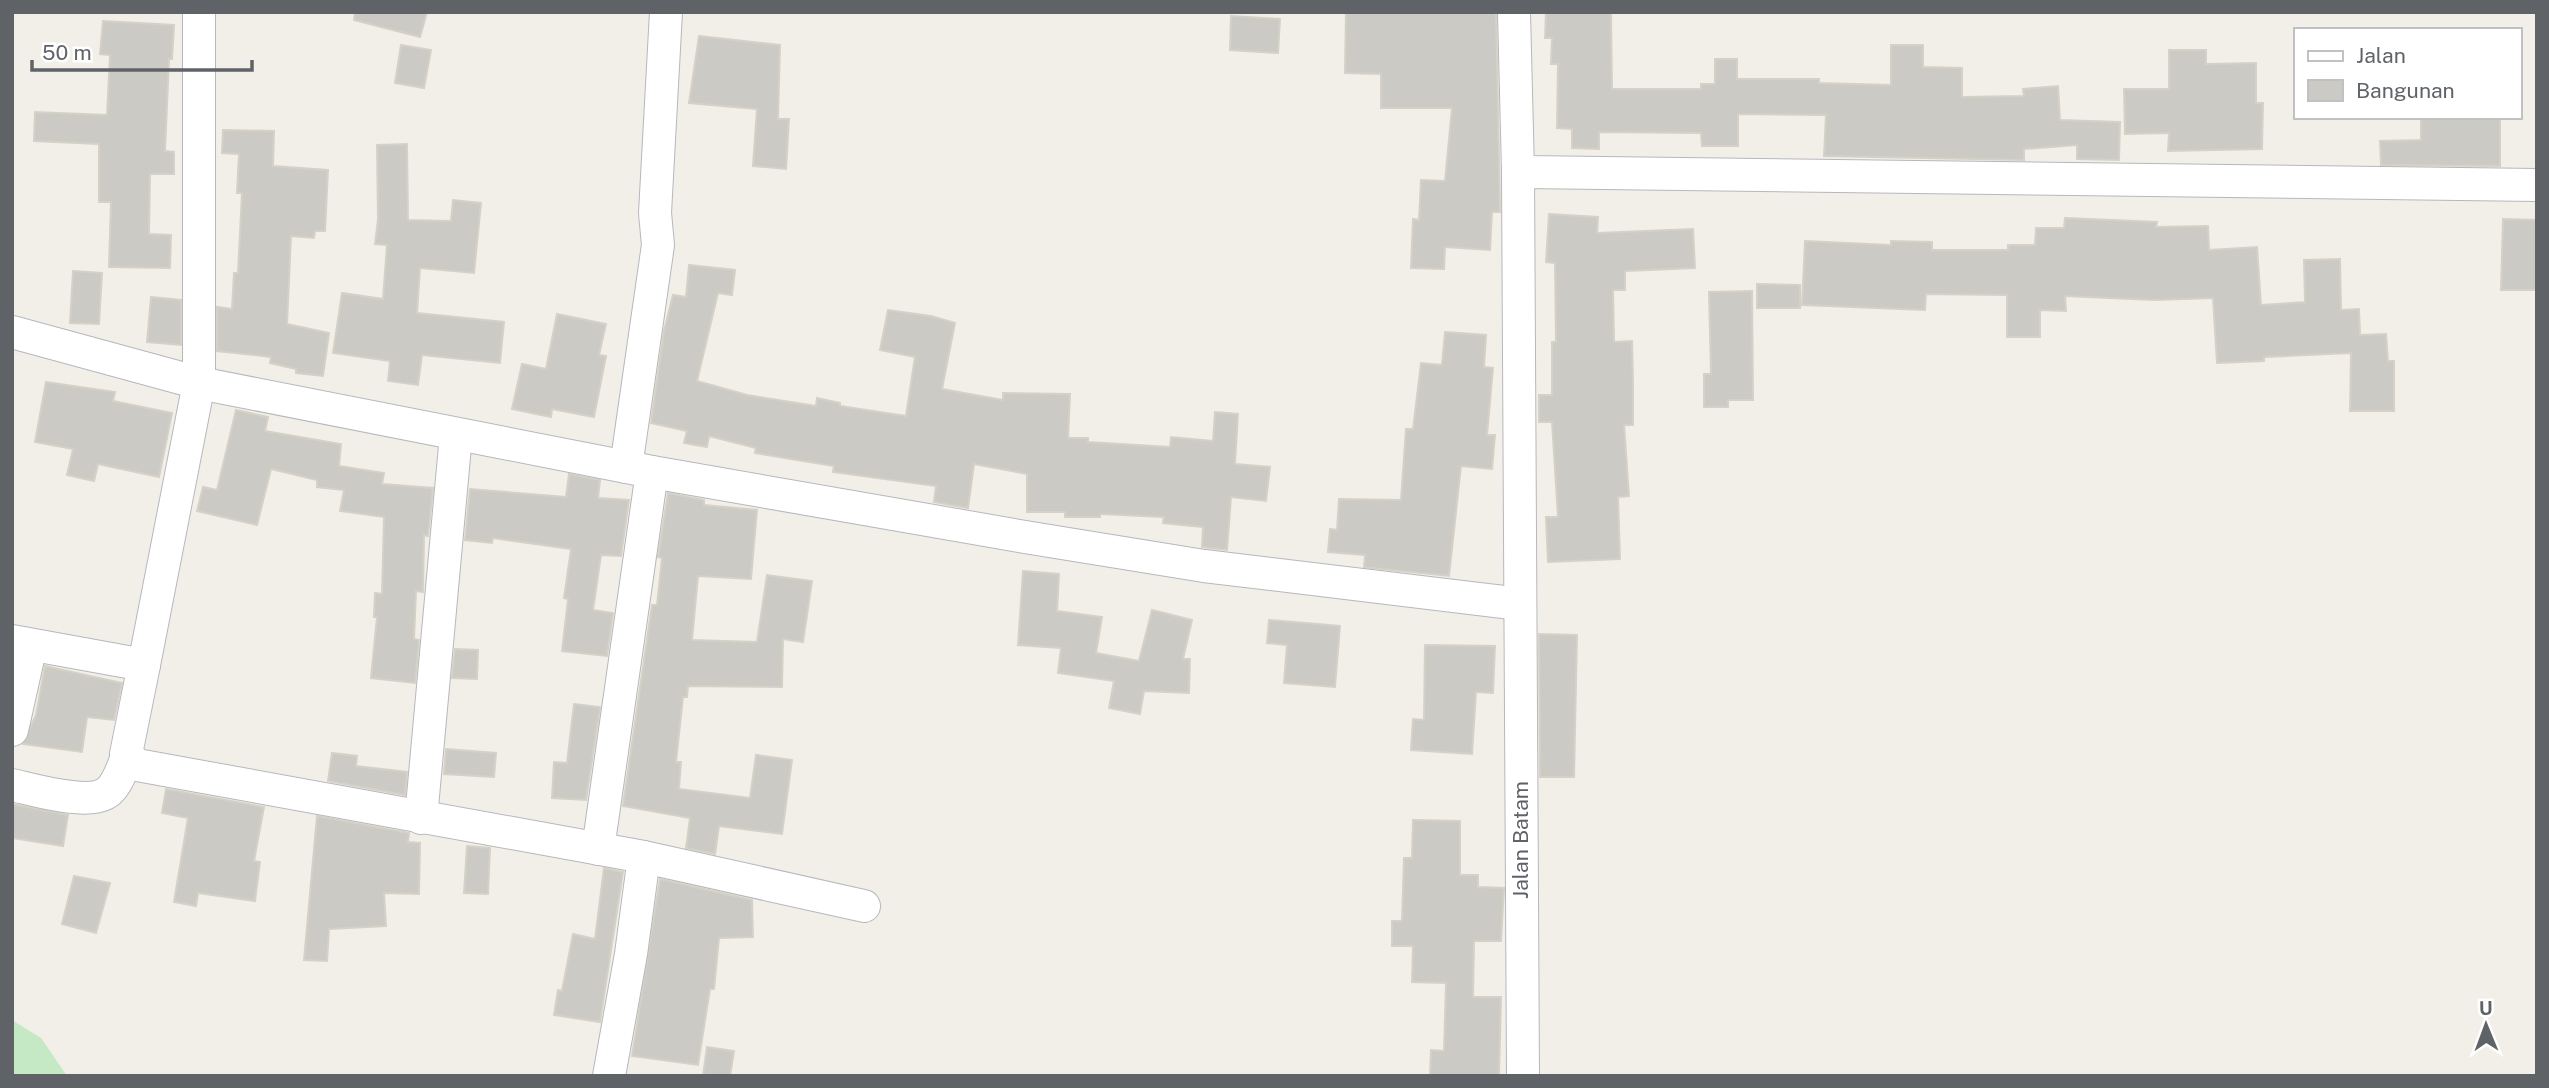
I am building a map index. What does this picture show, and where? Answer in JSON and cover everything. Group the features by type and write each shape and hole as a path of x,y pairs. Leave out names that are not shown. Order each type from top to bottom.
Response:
{"street":[{"path":"12,785 71,796 100,796 113,786 127,757 198,383 199,12"},
{"path":"598,849 639,470 658,245 655,213 666,12"},
{"name":"Jalan Batam","path":"1514,12 1518,172 1523,1076"},
{"path":"1518,172 2537,185"},
{"path":"12,332 198,383 639,470 1204,566 1520,604"},
{"path":"421,818 456,435"},
{"path":"12,730 21,643 144,665"},
{"path":"127,757 131,762 149,768 598,849 864,906"},
{"path":"609,1073 631,954 644,858"}],"green space":[{"path":"12,1020 41,1038 67,1076 12,1076"}],"building":[{"path":"355,12 427,12 420,37 354,20"},
{"path":"1346,12 1496,12 1500,212 1492,212 1490,250 1445,247 1444,269 1411,268 1413,219 1419,220 1421,180 1445,181 1452,108 1381,108 1381,74 1345,73"},
{"path":"1546,12 1611,12 1612,89 1701,89 1701,84 1715,84 1715,59 1737,59 1737,79 1819,79 1819,83 1891,85 1891,45 1923,45 1923,67 1962,68 1962,97 2024,96 2023,89 2058,86 2060,120 2120,122 2119,160 2077,159 2077,145 2024,149 2024,160 1824,156 1826,115 1738,114 1738,146 1702,146 1701,133 1599,132 1599,149 1572,148 1572,129 1557,128 1558,64 1551,64 1552,38 1545,38"},
{"path":"1231,16 1280,19 1278,53 1230,50"},
{"path":"103,21 174,25 172,59 169,59 165,151 174,152 174,174 150,174 149,234 171,235 170,268 109,267 111,202 99,202 99,144 34,141 35,112 107,115 110,55 100,54"},
{"path":"699,36 780,45 778,119 789,119 786,169 753,166 757,109 689,103"},
{"path":"401,45 431,50 424,88 395,83"},
{"path":"2169,50 2206,50 2206,64 2256,63 2256,103 2263,103 2262,149 2168,151 2169,133 2125,134 2124,89 2169,89"},
{"path":"2421,119 2500,119 2500,166 2381,165 2380,141 2421,140"},
{"path":"223,130 274,131 273,166 328,170 325,231 315,231 314,238 291,236 287,324 329,333 323,376 296,373 296,369 270,363 271,357 217,351 217,307 232,309 234,273 238,273 242,193 237,193 239,154 222,153"},
{"path":"407,144 408,220 451,221 453,200 481,203 474,273 420,268 417,313 504,322 500,363 422,355 418,385 388,381 390,361 333,353 342,293 383,299 387,245 375,244 378,219 377,145"},
{"path":"1549,214 1598,217 1597,233 1693,229 1695,268 1625,271 1625,290 1613,290 1614,342 1632,341 1633,425 1624,425 1629,496 1618,497 1620,559 1548,562 1546,517 1558,517 1552,422 1539,422 1539,395 1552,395 1552,342 1556,342 1555,263 1546,262"},
{"path":"2065,218 2157,222 2156,227 2208,226 2209,250 2257,247 2261,305 2305,302 2304,260 2340,259 2341,310 2359,309 2360,335 2386,334 2388,361 2394,361 2394,411 2350,411 2351,353 2264,357 2264,361 2217,363 2213,298 2154,300 2065,296 2066,311 2040,310 2040,337 2007,337 2007,295 1926,294 1925,310 1802,305 1805,241 1891,245 1891,241 1932,242 1932,250 2008,250 2008,245 2035,245 2036,228 2064,228"},
{"path":"2503,219 2537,220 2537,290 2501,290"},
{"path":"689,265 735,270 732,295 718,293 697,381 747,395 816,406 817,398 840,403 840,406 906,416 915,357 880,350 888,310 931,316 955,323 942,389 1003,400 1003,393 1070,394 1068,438 1088,438 1088,442 1170,447 1171,437 1213,441 1215,412 1238,414 1235,464 1270,467 1266,501 1231,497 1227,550 1202,547 1203,527 1163,523 1164,517 1100,514 1100,517 1065,517 1065,512 1027,512 1027,474 974,464 968,508 934,502 936,486 833,472 834,466 755,453 756,448 709,436 707,447 684,443 687,431 651,423 664,331 673,295 686,297"},
{"path":"73,271 102,273 99,324 70,323"},
{"path":"1757,284 1800,285 1800,308 1757,308"},
{"path":"1752,291 1753,400 1728,400 1728,407 1704,407 1704,374 1711,374 1709,292"},
{"path":"151,297 181,300 181,345 147,342"},
{"path":"557,314 606,324 599,355 606,356 594,417 552,409 551,417 512,409 522,364 546,369"},
{"path":"1445,332 1486,335 1484,367 1493,368 1487,435 1495,435 1492,469 1461,466 1449,576 1364,567 1365,555 1328,552 1330,529 1337,530 1339,499 1401,500 1406,429 1413,429 1421,363 1442,365"},
{"path":"46,382 115,392 113,401 172,413 159,477 98,464 94,481 67,475 73,449 35,442"},
{"path":"236,410 268,417 265,431 341,444 339,466 384,473 382,484 433,488 428,536 424,535 423,592 416,591 414,639 419,640 415,683 371,678 377,617 374,617 375,593 382,594 384,517 340,511 344,490 317,487 317,480 271,469 257,525 197,511 203,487 217,490"},
{"path":"569,474 600,480 598,498 629,500 621,556 601,555 593,610 613,613 607,656 562,651 568,599 564,598 571,549 493,538 492,543 465,540 470,489 566,497"},
{"path":"668,493 704,500 704,505 757,510 751,579 698,576 692,640 757,642 767,575 812,581 803,642 783,639 782,687 688,686 687,697 683,697 676,762 681,762 679,789 750,798 756,755 792,760 782,834 719,826 715,854 686,848 690,818 623,806 652,605 657,605 662,558 658,557"},
{"path":"1023,571 1059,574 1057,611 1102,617 1096,653 1139,661 1152,610 1192,620 1183,659 1190,659 1189,693 1144,691 1140,714 1109,708 1114,681 1058,673 1061,648 1018,645"},
{"path":"1269,620 1340,626 1335,687 1284,683 1287,645 1267,643"},
{"path":"1539,634 1577,635 1574,777 1540,777"},
{"path":"1425,645 1495,646 1493,693 1476,692 1472,754 1411,750 1413,719 1424,720"},
{"path":"455,649 478,650 477,679 452,678"},
{"path":"45,666 122,683 114,720 87,717 82,752 23,744 36,715"},
{"path":"574,704 600,707 586,800 552,798 554,762 567,763"},
{"path":"446,749 496,753 494,777 444,774"},
{"path":"332,753 357,756 356,766 407,772 405,795 328,781"},
{"path":"166,789 264,807 254,861 260,862 255,901 198,893 196,906 174,902 188,818 162,813"},
{"path":"12,804 68,815 63,846 12,838"},
{"path":"317,816 409,833 408,842 420,843 419,894 384,893 386,926 329,929 327,961 304,960"},
{"path":"1413,820 1460,821 1460,875 1478,875 1478,887 1504,888 1501,941 1474,941 1473,997 1501,997 1499,1076 1430,1076 1431,1050 1444,1051 1446,983 1412,982 1413,946 1392,946 1392,921 1402,921 1404,858 1412,858"},
{"path":"467,846 490,848 488,894 464,893"},
{"path":"604,868 623,872 600,1022 554,1015 558,990 562,991 573,934 595,939"},
{"path":"74,876 110,883 96,933 62,924"},
{"path":"660,879 752,900 753,937 719,938 714,989 710,989 698,1065 632,1056"},
{"path":"707,1047 734,1051 730,1076 703,1076"}]}
